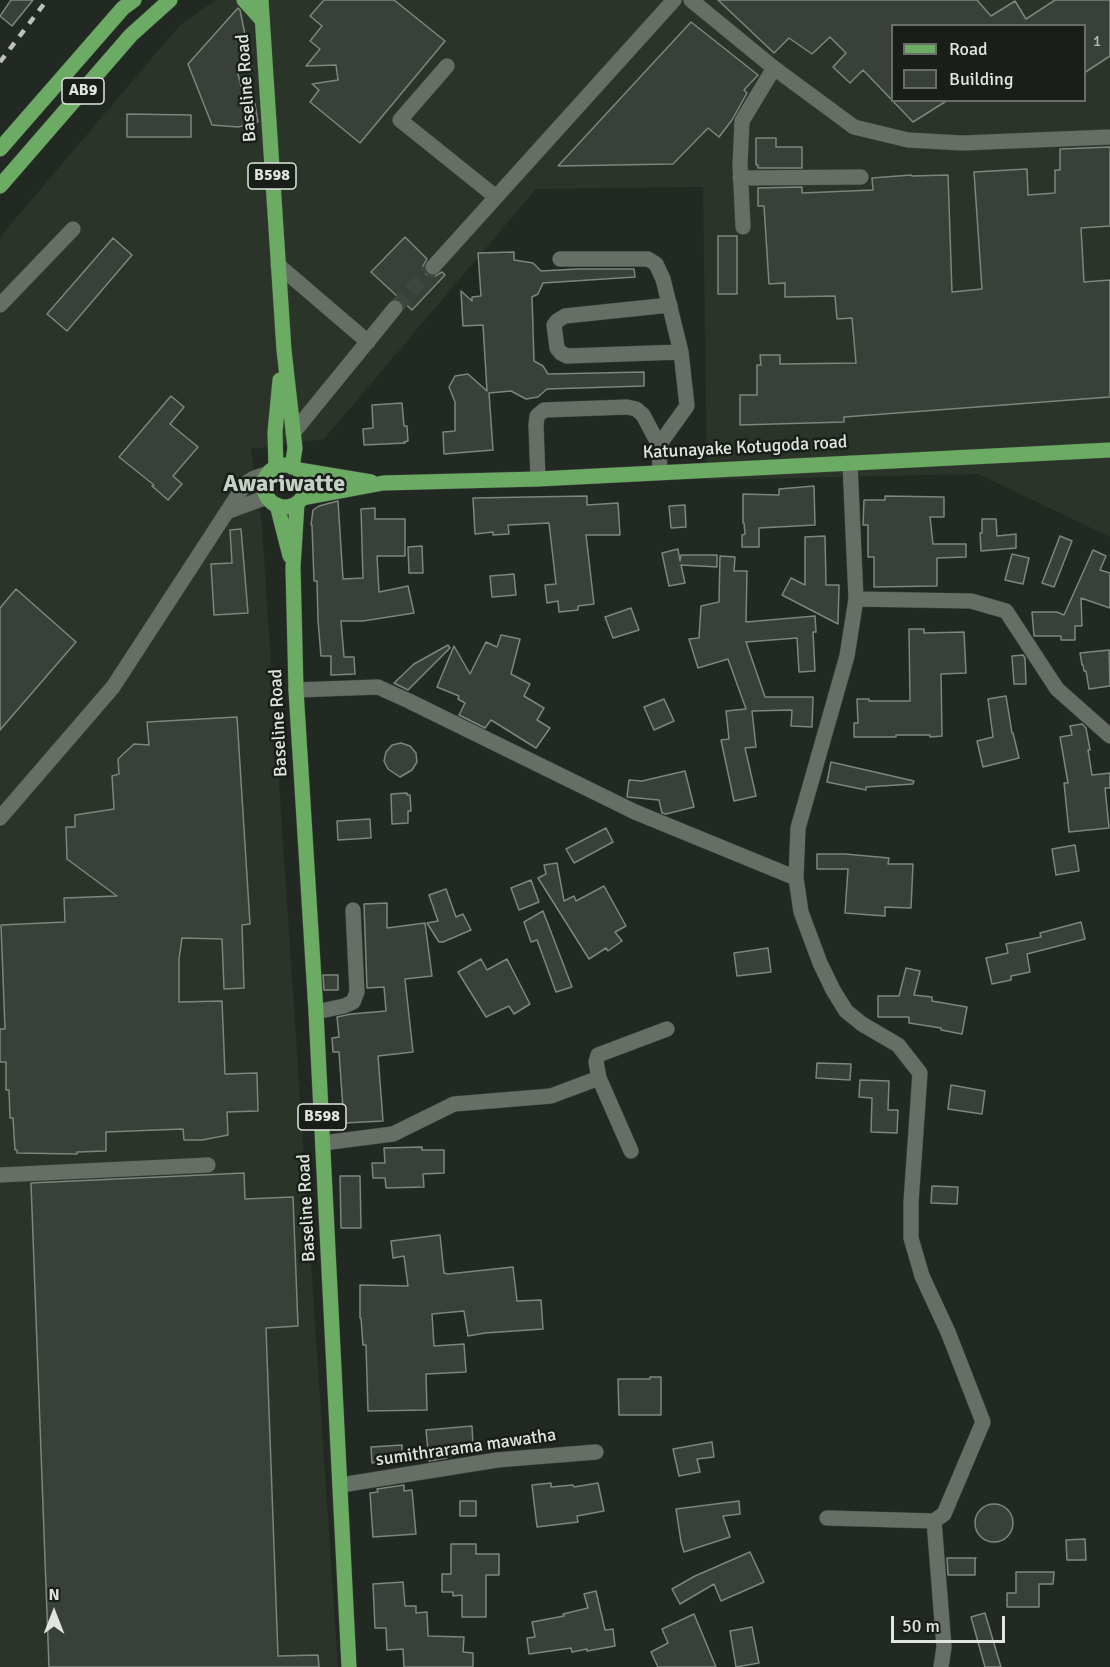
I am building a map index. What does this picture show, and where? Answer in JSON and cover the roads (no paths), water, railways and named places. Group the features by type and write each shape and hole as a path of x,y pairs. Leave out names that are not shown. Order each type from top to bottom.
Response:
{"main road":[{"name":"AB9","path":"0,186 131,35 170,0"},
{"path":"244,0 262,6"},
{"name":"AB9","path":"0,149 128,3"},
{"name":"Baseline Road","path":"262,6 284,351 295,448 295,469"},
{"name":"Baseline Road","path":"272,470 284,351"},
{"name":"Katunayake Kotugoda road","path":"295,469 383,483 538,479 1110,450"},
{"path":"285,465 295,469 303,476 306,484 300,501 284,507 272,501 264,490 265,481 272,470 285,465"},
{"name":"Katunayake Kotugoda road","path":"300,501 383,483"},
{"name":"Baseline Road","path":"272,501 293,567"},
{"name":"Baseline Road","path":"300,501 293,567 296,690 316,1012 349,1667"}],"street":[{"path":"433,267 674,0"},
{"path":"691,0 774,68 854,128 908,140 962,143 1110,137"},
{"path":"447,66 400,120 496,197"},
{"path":"743,227 740,178 742,121 774,68"},
{"path":"740,178 861,177"},
{"path":"0,305 74,229"},
{"path":"560,259 648,259 656,264 663,279 681,352 687,406 659,445"},
{"path":"278,266 368,342"},
{"path":"670,305 565,316 554,325 557,348 567,356 681,352"},
{"path":"293,433 395,308"},
{"path":"538,479 536,425 537,416 544,410 627,407 636,409 643,415 659,445 660,472"},
{"path":"826,1518 934,1521 944,1514 983,1422 948,1332 922,1276 911,1238 911,1202 920,1073 898,1045 862,1024 846,1011 820,963 801,912 796,878 798,828 847,656 856,599 850,463"},
{"path":"0,818 113,687 245,484 272,470"},
{"path":"229,511 272,501"},
{"path":"856,599 971,601 1006,611 1057,689 1110,736"},
{"path":"296,690 378,687 635,812 796,878"},
{"path":"316,1012 353,1002 357,992 353,910"},
{"path":"631,1151 599,1078 596,1062 598,1055 667,1029"},
{"path":"323,1143 393,1134 454,1104 551,1096 599,1078"},
{"path":"0,1175 208,1165"},
{"name":"sumithrarama mawatha","path":"340,1485 497,1460 596,1452"},
{"path":"934,1521 944,1647 941,1667"}],"tunnel":[{"path":"395,308 433,267"}],"railway":[{"path":"0,62 47,0"}],"district":[{"name":"Awariwatte","path":"284,485"}]}
